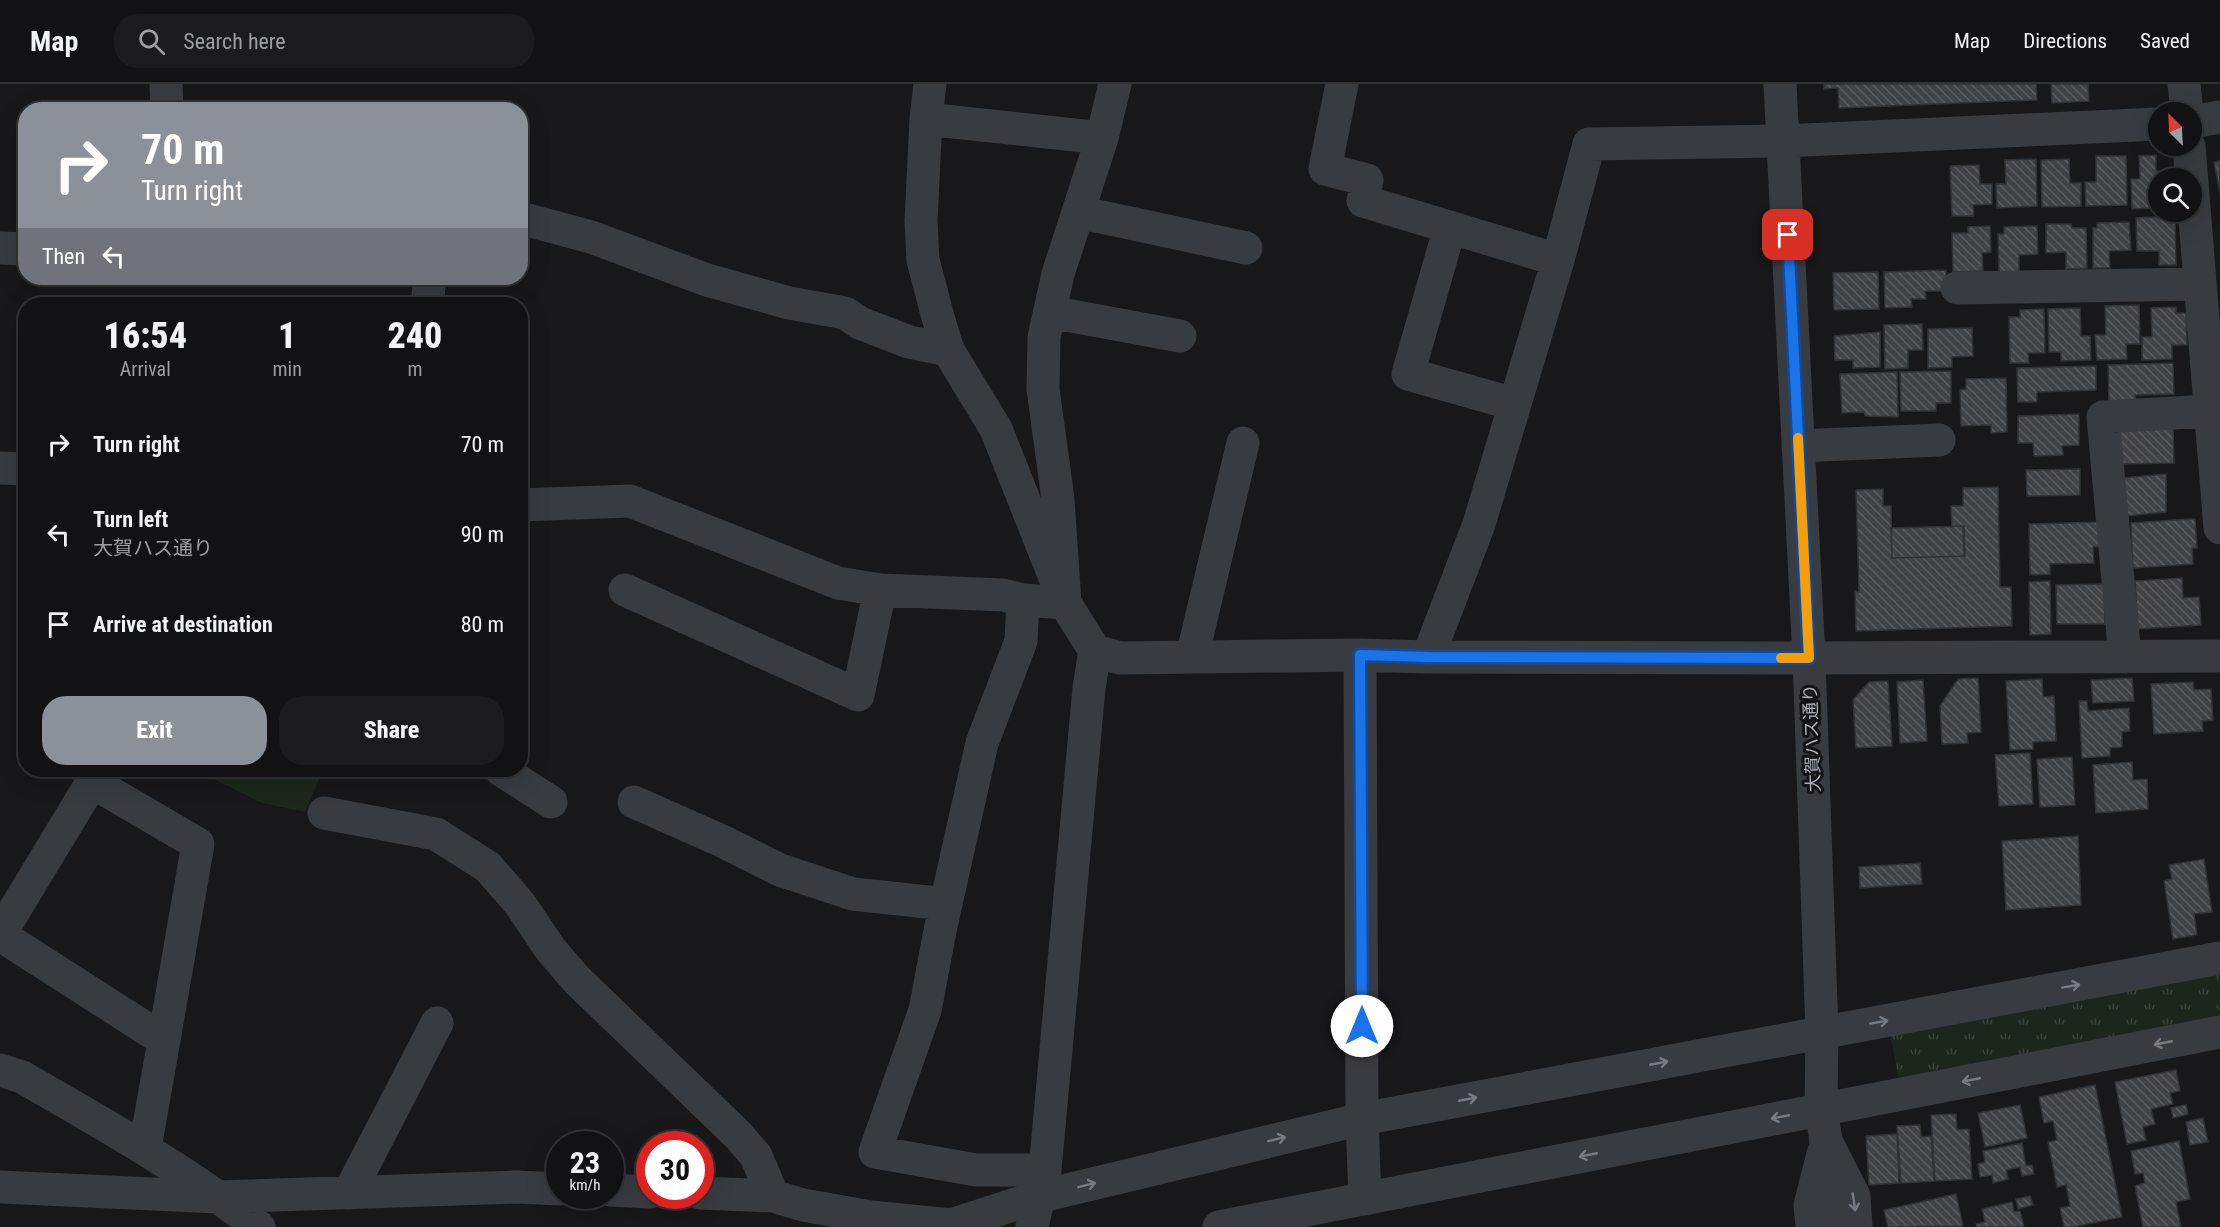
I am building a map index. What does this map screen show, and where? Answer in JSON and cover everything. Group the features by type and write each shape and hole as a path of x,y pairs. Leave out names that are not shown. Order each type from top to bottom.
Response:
{"street":[{"path":"166,84 167,102"},
{"path":"930,84 921,220 923,260 948,350 996,429 1065,603 1095,651 1088,699 1038,1198"},
{"path":"1065,603 1058,498 1043,389 1044,337 1058,274 1102,138 1115,84"},
{"path":"1342,84 1325,169 1367,180 1363,201 1558,260"},
{"name":"大賀ハス通り","path":"1780,84 1809,658 1822,1032 1821,1109 1826,1141"},
{"path":"2184,84 2186,102"},
{"path":"2202,120 2220,117"},
{"path":"926,119 1102,138"},
{"path":"1428,657 1479,524 1558,260 1589,144 1783,141 2148,124"},
{"path":"2190,156 2220,528"},
{"path":"1078,212 1246,248"},
{"path":"528,221 591,237 707,280 789,303 845,313 860,323 909,342 948,350"},
{"path":"1450,227 1408,374 1514,404"},
{"path":"0,248 18,249"},
{"path":"1957,288 2200,284"},
{"path":"1050,312 1180,336"},
{"path":"2125,657 2103,417 2210,411"},
{"path":"1798,446 1939,440"},
{"path":"1192,657 1243,443"},
{"path":"0,468 18,469"},
{"path":"528,505 630,501 838,583 880,590 1003,596 1065,603"},
{"path":"625,590 858,695 880,590"},
{"path":"1023,600 1021,641 982,743 925,1010 875,1152 976,1170 1038,1198"},
{"path":"1095,651 1120,658 1360,655 1809,658 2220,656"},
{"path":"1360,655 1362,1119 1365,1199"},
{"path":"512,777 551,802"},
{"path":"145,1148 164,1040 198,844 92,782 0,934 164,1040"},
{"path":"634,802 722,841 780,870 853,894 946,904"},
{"path":"324,813 436,834 488,867 520,904 551,950 577,980 739,1136 756,1156 773,1197"},
{"path":"714,1194 773,1197 803,1205 871,1217 954,1226 1038,1198 1362,1119 2220,958"},
{"path":"349,1193 436,1023"},
{"path":"1219,1227 2220,1032"},
{"path":"0,1070 22,1077 145,1148 219,1197 259,1227"},
{"path":"1812,1227 1810,1205 1826,1141"},
{"path":"1826,1141 1831,1227"},
{"path":"1826,1141 1854,1196 1856,1227"},
{"path":"0,1187 219,1197 516,1187 546,1188"}],"green space":[{"path":"210,777 320,777 305,812 262,803"},
{"path":"2214,971 2220,976 2220,1018 1899,1080 1890,1033"}],"building":[{"path":"1824,84 2036,84 2037,100 1839,108 1838,88 1824,89"},
{"path":"2051,84 2088,84 2089,101 2052,103"},
{"path":"2096,156 2126,156 2127,205 2086,206 2085,182 2096,182"},
{"path":"2139,156 2156,156 2156,168 2148,168 2148,208 2132,209 2131,179 2140,179"},
{"path":"2036,159 2037,206 1997,208 1996,184 2006,184 2005,160"},
{"path":"2069,159 2070,183 2081,183 2081,206 2042,207 2041,160"},
{"path":"2220,161 2220,193 2214,162"},
{"path":"1979,165 1980,184 1992,184 1992,204 1973,205 1974,216 1952,216 1950,166"},
{"path":"2148,217 2148,222 2175,222 2176,265 2159,265 2159,251 2137,251 2136,218"},
{"path":"2129,222 2131,250 2109,251 2110,268 2093,268 2093,228 2097,228 2097,223"},
{"path":"2046,224 2071,224 2072,228 2086,228 2087,268 2066,269 2066,252 2046,253"},
{"path":"1990,226 1991,252 1982,253 1983,271 1953,272 1952,233 1968,233 1968,227"},
{"path":"2037,226 2038,254 2019,255 2019,274 1999,274 1998,234 2004,234 2004,227"},
{"path":"1946,270 1946,291 1925,291 1926,299 1911,299 1912,307 1885,308 1884,272"},
{"path":"1878,272 1879,309 1834,310 1833,273"},
{"path":"2139,305 2140,344 2126,344 2127,359 2097,360 2095,335 2106,335 2105,306"},
{"path":"2176,307 2176,313 2186,313 2187,345 2172,345 2172,359 2142,360 2142,337 2152,337 2151,308"},
{"path":"2080,308 2081,336 2090,336 2091,360 2061,361 2061,352 2049,352 2048,309"},
{"path":"2044,309 2045,353 2028,353 2029,363 2010,363 2009,317 2020,317 2020,310"},
{"path":"1922,324 1923,350 1908,350 1908,368 1885,369 1884,325"},
{"path":"1972,328 1973,356 1952,357 1952,367 1928,368 1928,329"},
{"path":"1880,332 1880,367 1853,368 1853,360 1835,360 1834,336"},
{"path":"2173,363 2174,394 2135,395 2136,402 2109,403 2108,365"},
{"path":"2096,366 2096,390 2037,392 2037,402 2018,402 2017,368"},
{"path":"1951,371 1951,403 1936,403 1936,411 1901,411 1900,372"},
{"path":"1897,372 1898,417 1865,416 1864,412 1842,413 1840,374"},
{"path":"2006,378 2007,432 1991,433 1991,425 1961,426 1960,390 1966,389 1966,379"},
{"path":"2079,414 2079,445 2062,446 2063,455 2034,456 2033,443 2018,443 2018,416"},
{"path":"2173,425 2174,463 2119,464 2118,427"},
{"path":"2080,469 2080,495 2027,496 2026,470"},
{"path":"2166,474 2166,512 2126,516 2123,478"},
{"path":"1998,487 2000,587 2011,587 2012,626 1856,631 1855,591 1859,592 1856,490 1883,489 1883,506 1891,506 1892,558 1965,556 1964,526 1952,526 1951,506 1963,506 1963,488"},
{"path":"2195,519 2197,548 2192,548 2193,564 2133,568 2131,523"},
{"path":"2100,522 2100,546 2093,547 2094,563 2050,564 2050,574 2030,575 2029,524"},
{"path":"1963,526 1964,556 1892,558 1891,528"},
{"path":"2182,578 2183,598 2199,597 2201,625 2138,629 2135,581"},
{"path":"2050,581 2051,634 2030,635 2029,582"},
{"path":"2104,584 2105,624 2057,624 2056,585"},
{"path":"1978,678 1981,732 1967,733 1968,743 1942,744 1940,706 1958,679"},
{"path":"2132,678 2134,701 2093,703 2091,680"},
{"path":"2042,679 2043,697 2054,696 2056,741 2033,742 2033,749 2010,750 2006,681"},
{"path":"1923,680 1927,741 1900,743 1897,682"},
{"path":"1888,681 1892,746 1856,748 1853,700 1869,682"},
{"path":"2193,682 2194,690 2211,689 2213,720 2202,721 2203,731 2154,734 2151,684"},
{"path":"2079,701 2087,701 2088,711 2129,708 2130,731 2122,732 2122,747 2110,748 2110,756 2082,758"},
{"path":"2030,753 2033,804 1999,806 1995,755"},
{"path":"2072,757 2075,805 2040,807 2037,759"},
{"path":"2132,762 2133,780 2147,779 2148,809 2096,813 2093,765"},
{"path":"2078,836 2081,905 2006,910 2002,841"},
{"path":"2204,859 2212,912 2194,914 2197,935 2173,939 2164,881 2172,879 2169,865"},
{"path":"1920,863 1922,884 1860,888 1859,867"},
{"path":"2176,1070 2180,1091 2170,1093 2173,1104 2151,1109 2155,1124 2143,1127 2146,1140 2127,1144 2115,1082"},
{"path":"2095,1085 2122,1217 2064,1227 2060,1208 2070,1206 2066,1185 2057,1187 2048,1142 2057,1140 2053,1121 2044,1123 2039,1097"},
{"path":"2020,1105 2027,1138 1985,1147 1978,1113"},
{"path":"2186,1105 2188,1114 2173,1118 2171,1108"},
{"path":"1956,1114 1957,1130 1969,1129 1972,1179 1935,1181 1931,1115"},
{"path":"2203,1118 2208,1142 2190,1145 2186,1122"},
{"path":"1920,1125 1921,1137 1931,1136 1934,1181 1901,1183 1897,1126"},
{"path":"1897,1134 1899,1183 1869,1185 1866,1136"},
{"path":"2179,1141 2190,1199 2176,1202 2181,1227 2143,1227 2135,1186 2145,1183 2143,1173 2135,1174 2131,1151"},
{"path":"2022,1143 2026,1166 2032,1165 2034,1174 2022,1176 2020,1167 2006,1170 2008,1179 1993,1183 1992,1175 1980,1177 1978,1164 1985,1162 1983,1151"},
{"path":"1956,1194 1963,1226 1888,1227 1884,1210"},
{"path":"2030,1196 2033,1205 2018,1209 2016,1199"},
{"path":"2012,1202 2014,1212 2020,1211 2024,1227 1977,1227 1976,1224 1985,1222 1982,1209"}],"slow traffic":[{"path":"1781,658 1809,658 1798,438"}],"route":[{"path":"1362,1026 1360,655 1809,658 1788,235"}]}
